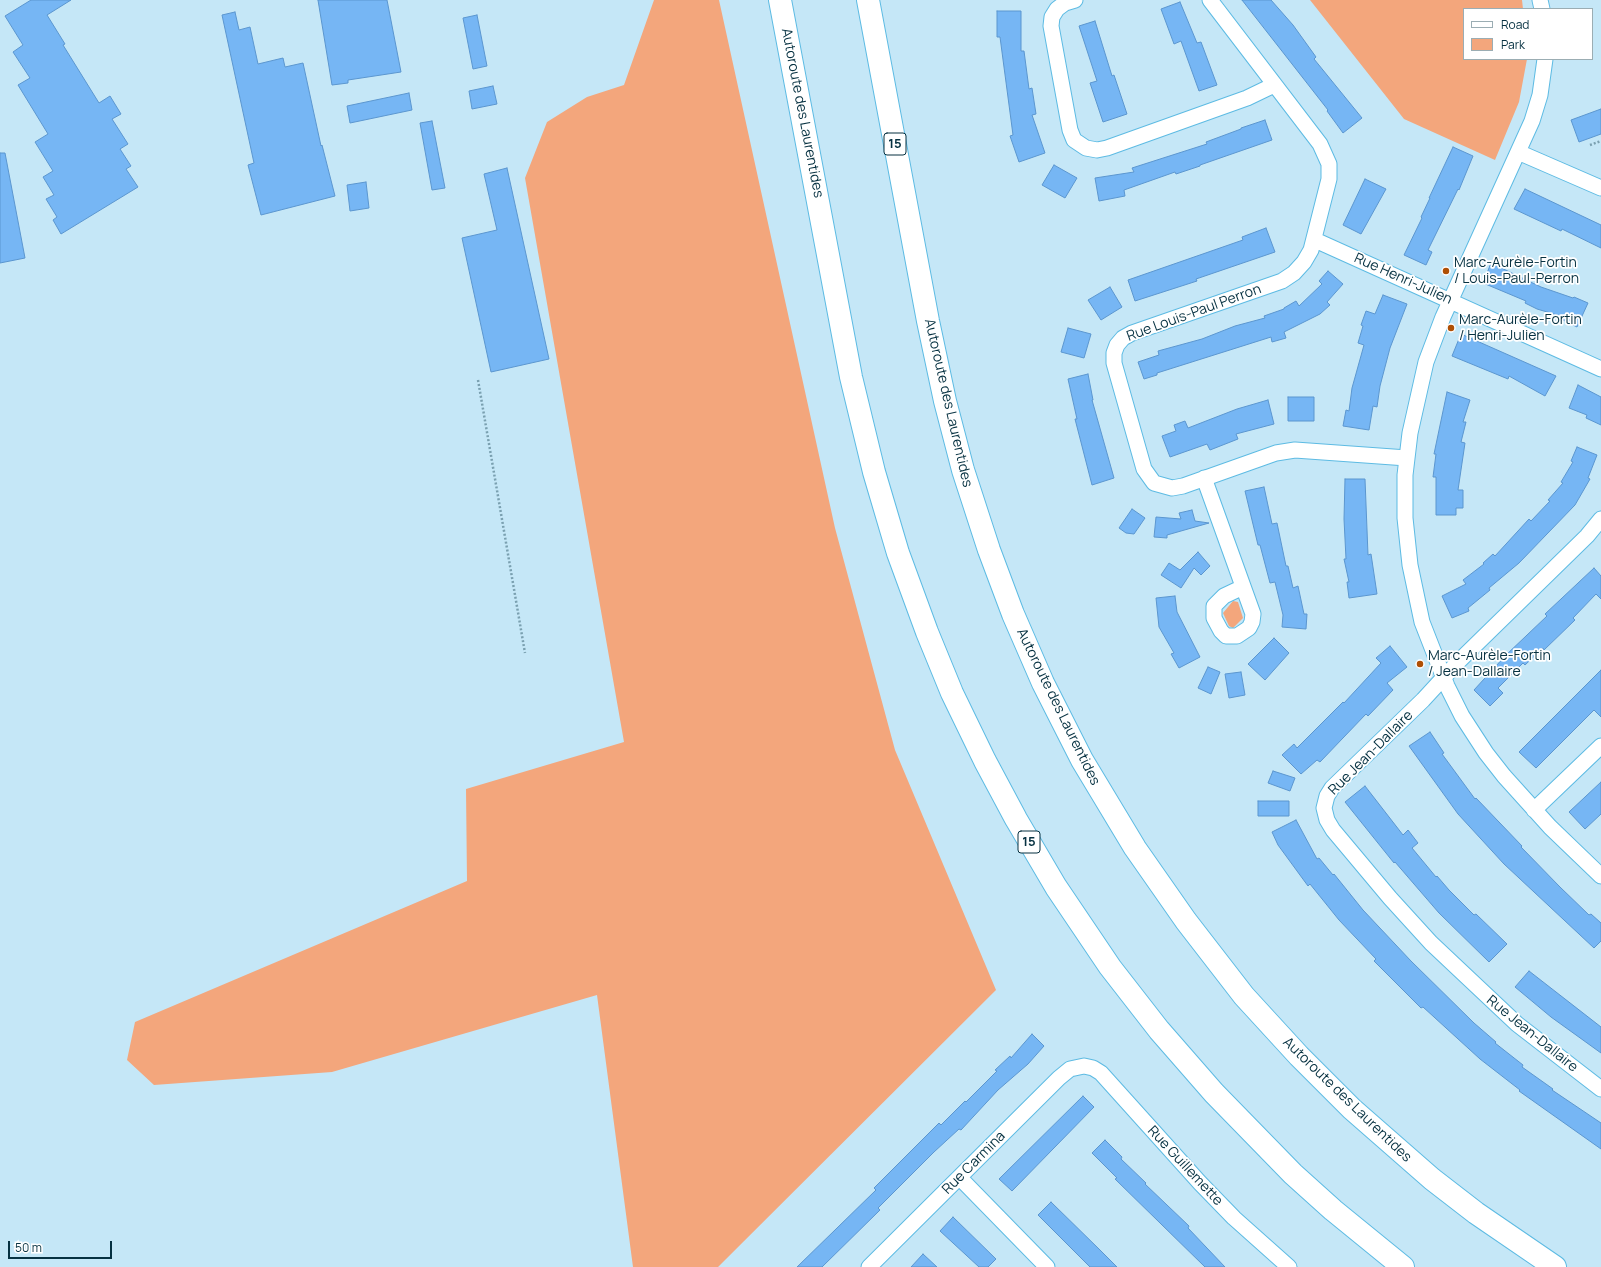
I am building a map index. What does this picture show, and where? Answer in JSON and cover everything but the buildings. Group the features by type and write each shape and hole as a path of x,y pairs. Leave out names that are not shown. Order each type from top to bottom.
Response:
{"highway":[{"path":"772,0 789,41"},
{"name":"Autoroute des Laurentides","path":"780,0 789,41 851,377 874,472 898,553 927,632 952,693 985,762 1056,887 1110,967 1159,1030 1214,1093 1293,1174 1403,1267"},
{"name":"Autoroute des Laurentides","path":"868,0 928,321 945,401 962,470 1013,614 1043,682 1082,760 1135,848 1182,916 1240,990 1298,1056 1352,1109 1432,1179 1476,1213 1555,1267"}],"street":[{"path":"1075,0 1065,3 1057,9 1052,17 1051,26 1070,130 1074,140 1086,148 1097,150 1107,148 1247,98 1274,85"},
{"name":"Rue Louis-Paul Perron","path":"1210,0 1320,144 1329,164 1329,179 1315,240 1304,262 1288,277 1132,333 1123,338 1117,345 1113,358 1115,368 1144,469 1150,479 1158,485 1172,488 1276,453 1295,450 1407,458"},
{"path":"1545,60 1538,103 1518,152 1451,301 1426,362 1414,413 1407,458 1405,518 1410,565 1422,622 1444,678 1462,716 1486,753 1504,776 1534,810 1601,876"},
{"path":"1518,152 1601,188"},
{"name":"Rue Henri-Julien","path":"1315,240 1601,369"},
{"path":"1204,478 1243,587"},
{"name":"Rue Jean-Dallaire","path":"1601,519 1583,540 1332,788 1325,801 1325,816 1333,830 1413,924 1447,959 1517,1024 1601,1089"},
{"path":"1534,810 1601,746"},
{"name":"Rue Carmina","path":"869,1267 1059,1078 1070,1069 1084,1066"},
{"name":"Rue Guillemette","path":"1084,1066 1093,1068 1100,1073 1200,1183 1234,1218 1289,1267"},
{"path":"960,1178 1047,1267"}],"path":[{"path":"1590,145 1601,141"},
{"path":"478,380 525,653"}],"green space":[{"path":"654,0 719,0 835,528 895,750 996,990 718,1267 633,1267 597,995 332,1072 154,1085 127,1060 135,1022 467,881 466,789 624,742 525,178 547,122 587,97 624,85"},
{"path":"1310,0 1522,0 1523,8 1463,8 1463,60 1527,60 1519,102 1495,160 1404,119"},
{"path":"1233,601 1238,602 1243,618 1233,628 1229,626 1223,613"}],"place":[{"name":"Marc-Aurèle-Fortin / Louis-Paul-Perron","path":"1446,271"},
{"name":"Marc-Aurèle-Fortin / Henri-Julien","path":"1451,328"},
{"name":"Marc-Aurèle-Fortin / Jean-Dallaire","path":"1420,664"}]}
